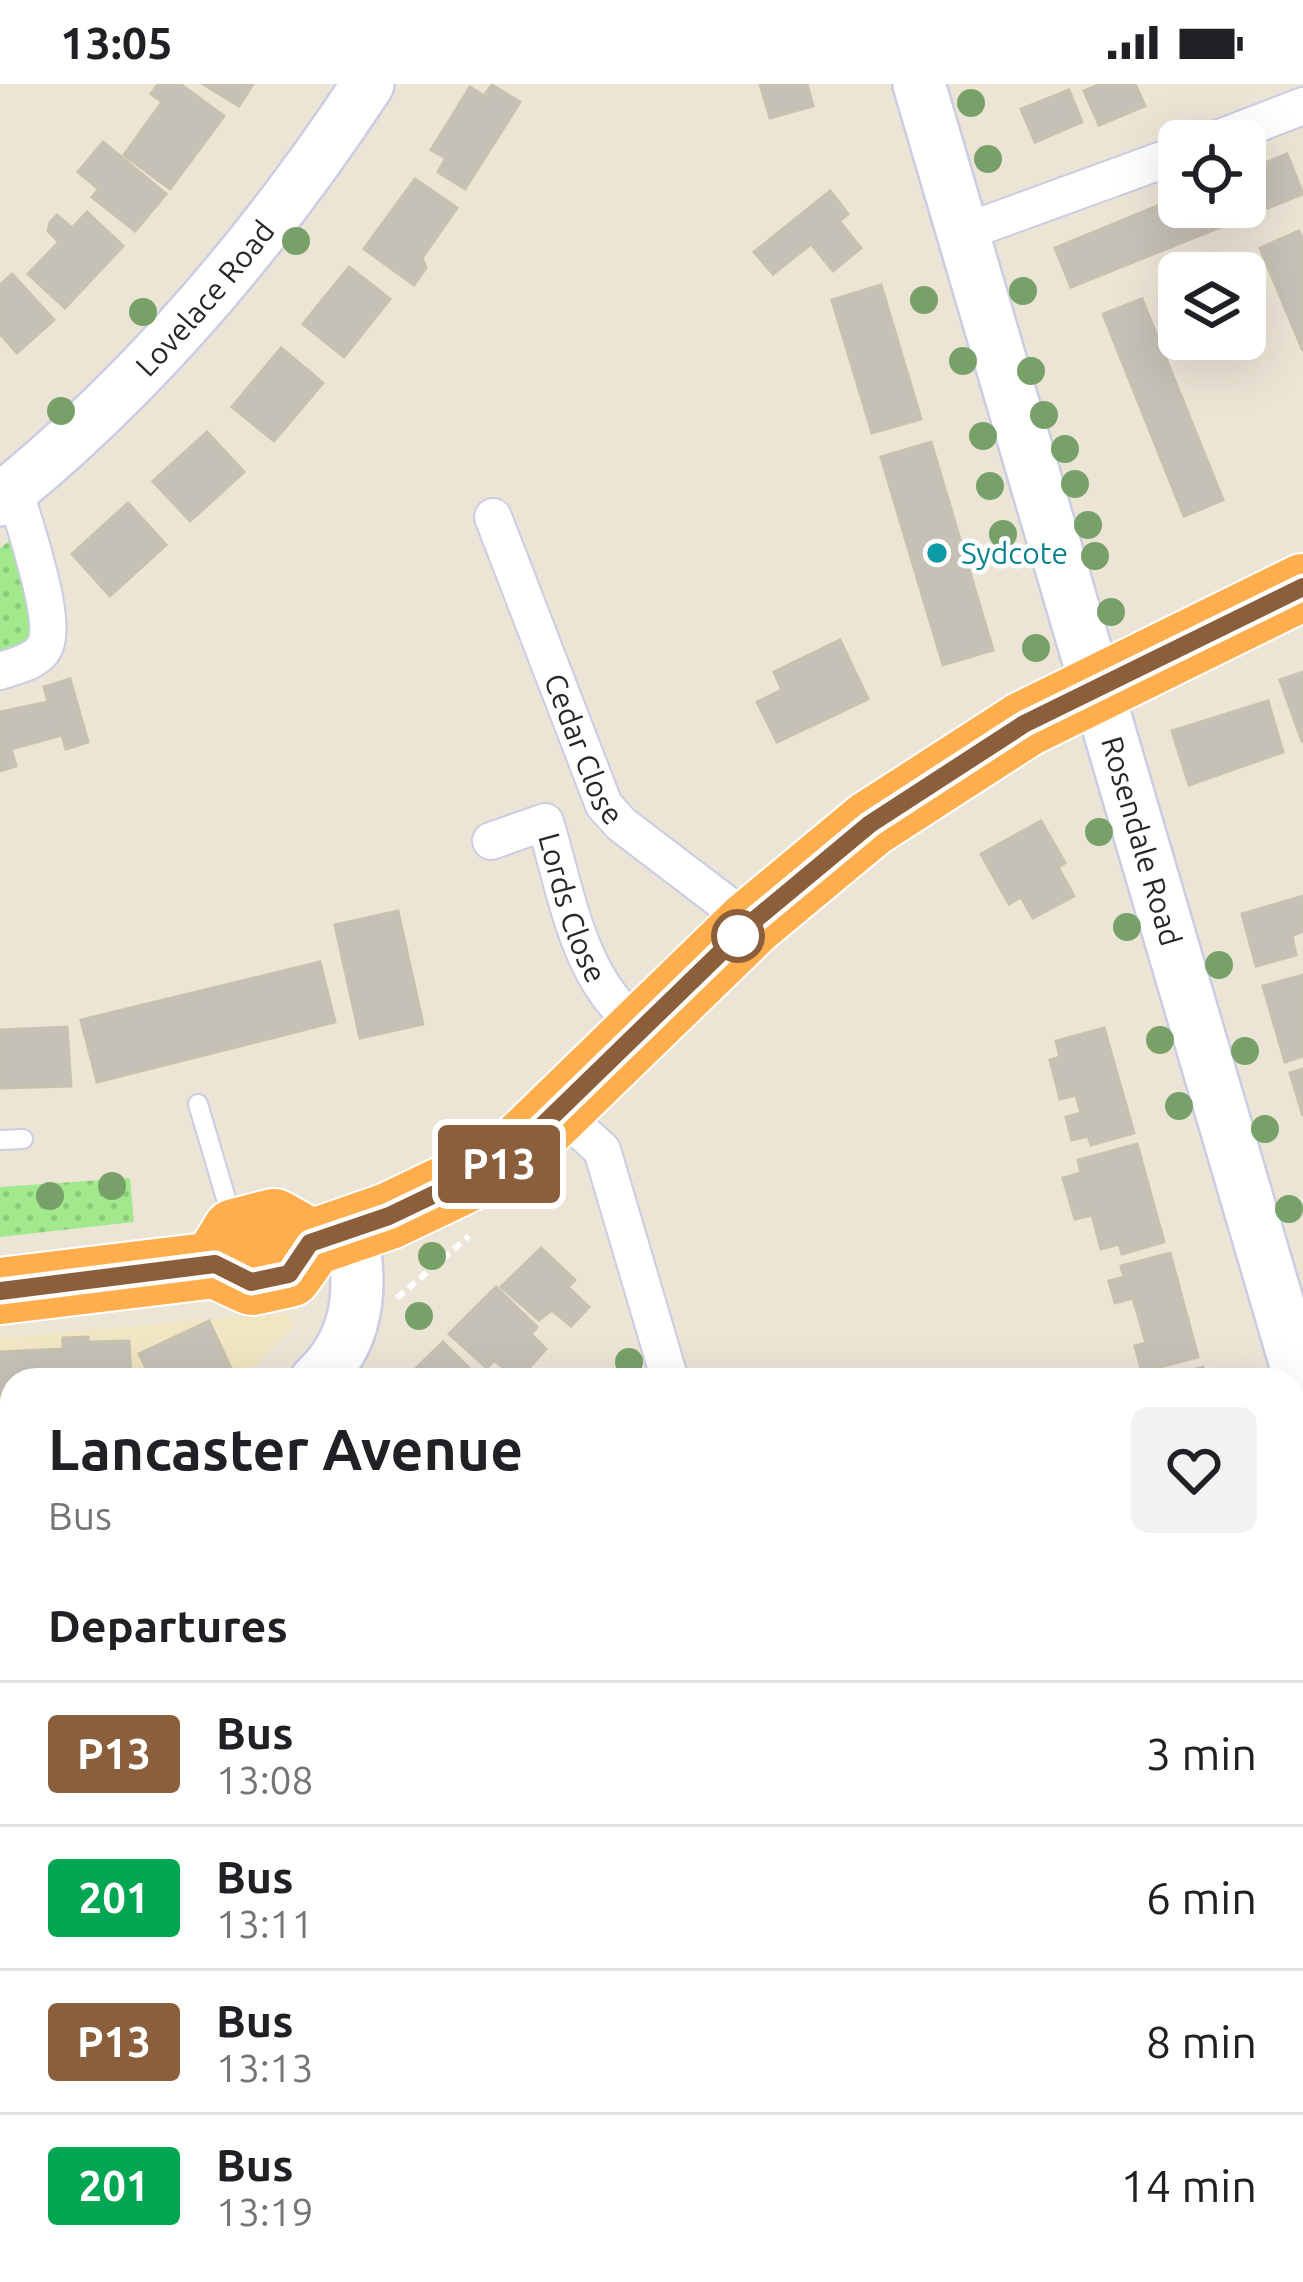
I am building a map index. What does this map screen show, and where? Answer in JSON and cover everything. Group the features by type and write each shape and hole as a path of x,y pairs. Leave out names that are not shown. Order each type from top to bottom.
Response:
{"highway":[{"path":"0,1291 225,1248 274,1222 330,1237 472,1180 508,1159 561,1113 751,923 870,824 1024,724 1303,587"}],"street":[{"name":"Lovelace Road","path":"0,671 32,660 44,649 50,625 7,494 113,396 236,269 306,178 368,84"},
{"name":"Rosendale Road","path":"919,84 1297,1368"},
{"path":"1266,122 1301,110"},
{"path":"965,232 1158,162"},
{"name":"Cedar Close","path":"493,517 604,805 621,824 751,923"},
{"name":"Lords Close","path":"491,841 544,822 592,972 616,1007 642,1028"},
{"path":"561,1113 602,1150 666,1368"},
{"path":"326,1368 345,1346 356,1306 358,1274 330,1237"}],"lane":[{"path":"198,1104 225,1248"},
{"path":"0,1140 23,1139"}],"path":[{"path":"356,1306 381,1308 405,1294 484,1222"}],"shaded area":[{"path":"286,1313 295,1326 252,1368 0,1368 0,1338"}],"green space":[{"path":"16,536 37,627 20,647 0,654 0,548"},
{"path":"130,1178 134,1222 0,1237 0,1187"}],"building":[{"path":"158,84 180,84 224,116 170,189 124,155 162,102 151,94"},
{"path":"203,84 253,84 239,106"},
{"path":"760,84 807,84 813,106 770,118"},
{"path":"1101,84 1135,84 1145,106 1099,125 1084,91"},
{"path":"492,85 520,102 465,189 438,172 446,158 431,150 470,87 484,96"},
{"path":"1069,90 1082,122 1035,142 1021,109"},
{"path":"103,142 166,194 135,231 92,197 99,189 78,172"},
{"path":"1287,154 1303,194 1266,209 1266,162"},
{"path":"415,179 457,208 422,258 426,268 414,285 364,249"},
{"path":"830,191 848,214 839,221 861,248 833,271 811,244 773,274 754,252"},
{"path":"1158,206 1158,228 1218,228 1071,287 1055,248"},
{"path":"87,212 123,246 65,308 28,274 59,242 48,231 50,222 57,215 72,228"},
{"path":"1299,231 1303,240 1303,351 1266,262 1266,252 1260,248"},
{"path":"349,267 390,299 344,357 303,324"},
{"path":"12,274 54,320 17,353 0,334 0,285"},
{"path":"881,285 921,419 872,433 832,300"},
{"path":"1142,299 1158,339 1158,360 1167,360 1223,500 1184,516 1103,314"},
{"path":"281,348 323,383 274,441 232,407"},
{"path":"207,432 244,472 190,521 153,481"},
{"name":"Sydcote","path":"931,442 993,650 943,665 881,457"},
{"path":"128,503 166,545 110,596 72,554"},
{"path":"840,640 868,699 777,742 757,702 782,690 774,672"},
{"path":"1303,672 1303,741 1302,741 1280,680"},
{"path":"70,679 88,742 66,749 62,735 11,749 16,766 0,771 0,712 48,702 44,687"},
{"path":"1268,701 1283,752 1189,785 1172,731"},
{"path":"1041,821 1065,863 1058,867 1074,896 1033,918 1021,897 1009,904 981,854"},
{"path":"1303,896 1303,931 1292,936 1296,955 1256,966 1242,914"},
{"path":"398,911 423,1024 360,1038 335,925"},
{"path":"320,962 335,1022 97,1082 81,1020"},
{"path":"1303,975 1303,1056 1285,1062 1263,986"},
{"path":"67,1027 71,1086 0,1088 0,1030"},
{"path":"1104,1028 1134,1133 1091,1145 1088,1136 1072,1140 1066,1117 1081,1113 1076,1095 1060,1099 1050,1060 1060,1057 1056,1041"},
{"path":"1303,1069 1303,1116 1290,1073"},
{"path":"1137,1144 1164,1242 1122,1254 1119,1244 1101,1249 1092,1215 1075,1219 1063,1178 1081,1173 1078,1160"},
{"path":"541,1248 575,1280 568,1287 589,1307 571,1326 552,1310 539,1320 501,1287"},
{"path":"1170,1253 1198,1357 1141,1368 1135,1346 1146,1343 1133,1298 1115,1303 1109,1281 1124,1277 1121,1266"},
{"path":"496,1287 537,1327 531,1334 546,1349 529,1368 504,1368 494,1360 487,1368 449,1334"},
{"path":"209,1321 231,1368 146,1368 139,1354"},
{"path":"63,1338 129,1341 130,1368 0,1368 0,1352 63,1349"},
{"path":"443,1342 469,1368 416,1368"}],"bus line":[{"name":"P13","path":"0,1291 215,1264 251,1282 289,1274 310,1243 472,1180 508,1159 561,1113 751,923 870,824 1024,724 1303,587"}],"place":[{"name":"Sydcote","path":"937,553"}]}
